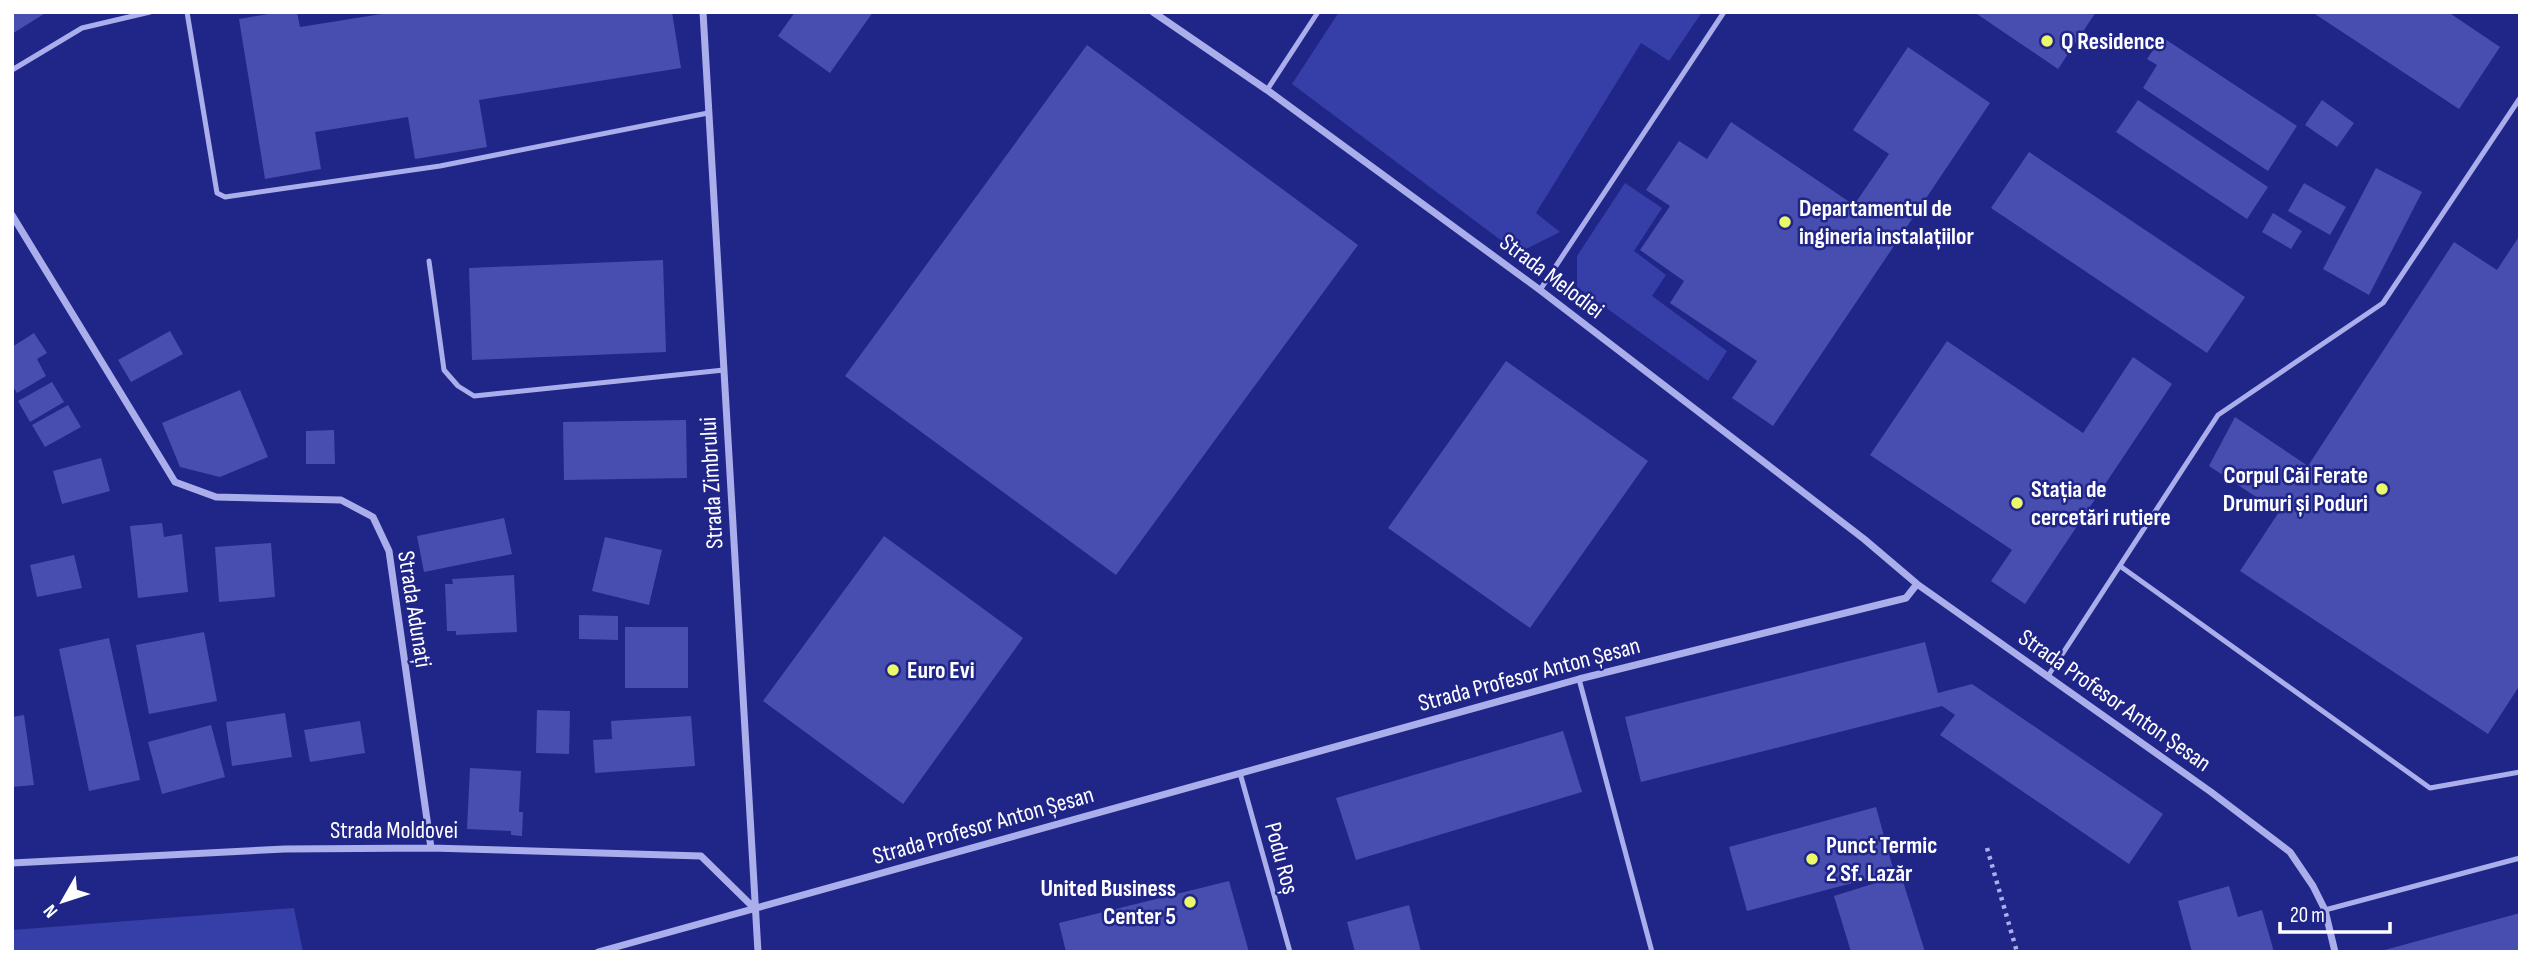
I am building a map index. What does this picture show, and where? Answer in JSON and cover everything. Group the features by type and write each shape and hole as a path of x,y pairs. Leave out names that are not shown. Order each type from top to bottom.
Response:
{"street":[{"name":"Strada Zimbrului","path":"703,12 758,952"},
{"name":"Strada Melodiei","path":"1153,12 1266,90 1540,290 1864,539 1917,584"},
{"name":"Strada Adunați","path":"12,215 175,482 216,497 341,500 373,517 389,551 431,848"},
{"name":"Strada Profesor Anton Șesan","path":"598,952 1579,679 1906,598 1917,584 2211,792 2290,852 2313,886 2325,910 2335,952"},
{"name":"Strada Moldovei","path":"12,863 285,849 431,848 701,856 755,909"}],"lane":[{"path":"12,70 82,28 150,12"},
{"path":"187,12 216,193 225,197 440,166 708,113"},
{"path":"1266,90 1318,12"},
{"path":"1540,290 1724,12"},
{"path":"2048,676 2218,415 2383,303 2520,98"},
{"path":"429,261 444,370 458,386 474,396 724,370"},
{"path":"2120,565 2430,788 2520,772"},
{"path":"1579,679 1653,952"},
{"name":"Podu Roș","path":"1240,773 1290,952"},
{"path":"2325,910 2520,858"}],"path":[{"path":"1987,848 2017,952"}],"shaded area":[{"path":"1339,12 1702,12 1669,61 1641,43 1536,213 1560,232 1518,253 1292,84"},
{"path":"1625,183 1662,208 1634,251 1666,275 1652,296 1727,351 1708,381 1577,287 1577,256"},
{"path":"294,908 303,952 12,952 12,930"}],"building":[{"path":"12,12 47,12 12,34"},
{"path":"297,12 300,27 394,12 672,12 681,68 479,100 487,147 415,159 408,117 315,132 321,169 265,179 239,19"},
{"path":"795,12 873,12 830,73 778,36"},
{"name":"Q Residence","path":"1974,12 2096,12 2058,69"},
{"path":"2312,12 2448,12 2500,47 2459,109"},
{"path":"2162,37 2297,126 2268,171 2143,88 2157,65 2147,59"},
{"path":"1087,45 1358,245 1116,575 845,376"},
{"name":"Departamentul de ingineria instalațiilor","path":"1908,47 1990,103 1773,426 1732,398 1757,361 1670,303 1684,281 1640,250 1670,206 1646,190 1679,141 1707,159 1731,122 1854,205 1889,154 1853,130"},
{"path":"2138,100 2268,187 2247,219 2116,132"},
{"path":"2322,100 2354,123 2337,147 2305,125"},
{"path":"2029,152 2245,297 2207,353 1991,208"},
{"path":"2376,168 2422,192 2369,295 2323,269"},
{"path":"2304,183 2346,207 2330,235 2288,211"},
{"path":"2273,213 2302,231 2291,249 2262,232"},
{"name":"Corpul Căi Ferate Drumuri și Poduri","path":"2520,235 2520,685 2488,734 2240,571 2279,512 2209,466 2235,417 2308,466 2454,242 2497,270"},
{"path":"663,260 666,352 472,360 469,268"},
{"path":"170,331 183,354 131,382 118,360"},
{"path":"34,333 47,353 37,359 46,376 17,393 12,385 12,347"},
{"name":"Stația de cercetări rutiere","path":"1947,341 2083,433 2133,357 2172,384 2025,604 1991,581 2012,550 1870,455"},
{"path":"1506,361 1648,461 1530,628 1388,528"},
{"path":"52,382 64,402 30,422 18,401"},
{"path":"240,390 268,457 220,477 180,467 162,423"},
{"path":"68,405 81,427 45,447 32,425"},
{"path":"686,420 687,478 564,480 563,422"},
{"path":"334,430 335,464 306,464 306,431"},
{"path":"101,458 110,491 62,504 53,471"},
{"path":"504,518 512,554 424,572 417,536"},
{"path":"162,523 164,537 182,534 188,592 138,598 130,526"},
{"name":"Euro Evi","path":"884,536 1023,638 903,804 763,701"},
{"path":"605,537 662,550 649,605 592,591"},
{"path":"271,543 275,597 219,602 215,547"},
{"path":"74,555 82,588 37,597 30,565"},
{"path":"514,575 517,632 456,635 456,631 447,631 445,584 453,584 452,579"},
{"path":"579,615 618,616 618,640 579,639"},
{"path":"625,627 688,627 688,688 625,688"},
{"path":"204,632 217,701 149,714 136,645"},
{"path":"109,638 140,780 89,791 59,649"},
{"path":"1925,642 1938,693 1972,684 2163,814 2129,864 1940,735 1955,715 1942,706 1641,782 1625,717"},
{"path":"537,710 570,711 569,754 536,753"},
{"path":"285,713 292,757 232,766 226,722"},
{"path":"24,715 34,785 12,787 12,717"},
{"path":"691,716 695,766 595,773 593,740 612,739 611,721"},
{"path":"360,721 365,753 310,762 304,730"},
{"path":"211,725 225,777 162,794 148,742"},
{"path":"1563,731 1582,792 1356,860 1336,798"},
{"path":"470,768 521,771 519,812 523,812 522,836 511,835 511,831 467,829"},
{"name":"Punct Termic 2 Sf. Lazăr","path":"1876,807 1894,872 1747,911 1729,847"},
{"path":"1901,875 1925,952 1851,952 1834,896"},
{"name":"United Business Center 5","path":"1229,881 1249,952 1066,952 1059,923"},
{"path":"2229,886 2238,917 2262,910 2274,952 2192,952 2178,901"},
{"path":"1409,905 1421,952 1355,952 1347,922"},
{"path":"2520,913 2520,952 2381,952 2381,951"}],"place":[{"name":"Q Residence","path":"2047,41"},
{"name":"Departamentul de ingineria instalațiilor","path":"1785,222"},
{"name":"Corpul Căi Ferate Drumuri și Poduri","path":"2382,489"},
{"name":"Stația de cercetări rutiere","path":"2017,503"},
{"name":"Euro Evi","path":"893,670"},
{"name":"Punct Termic 2 Sf. Lazăr","path":"1812,859"},
{"name":"United Business Center 5","path":"1190,902"}]}
